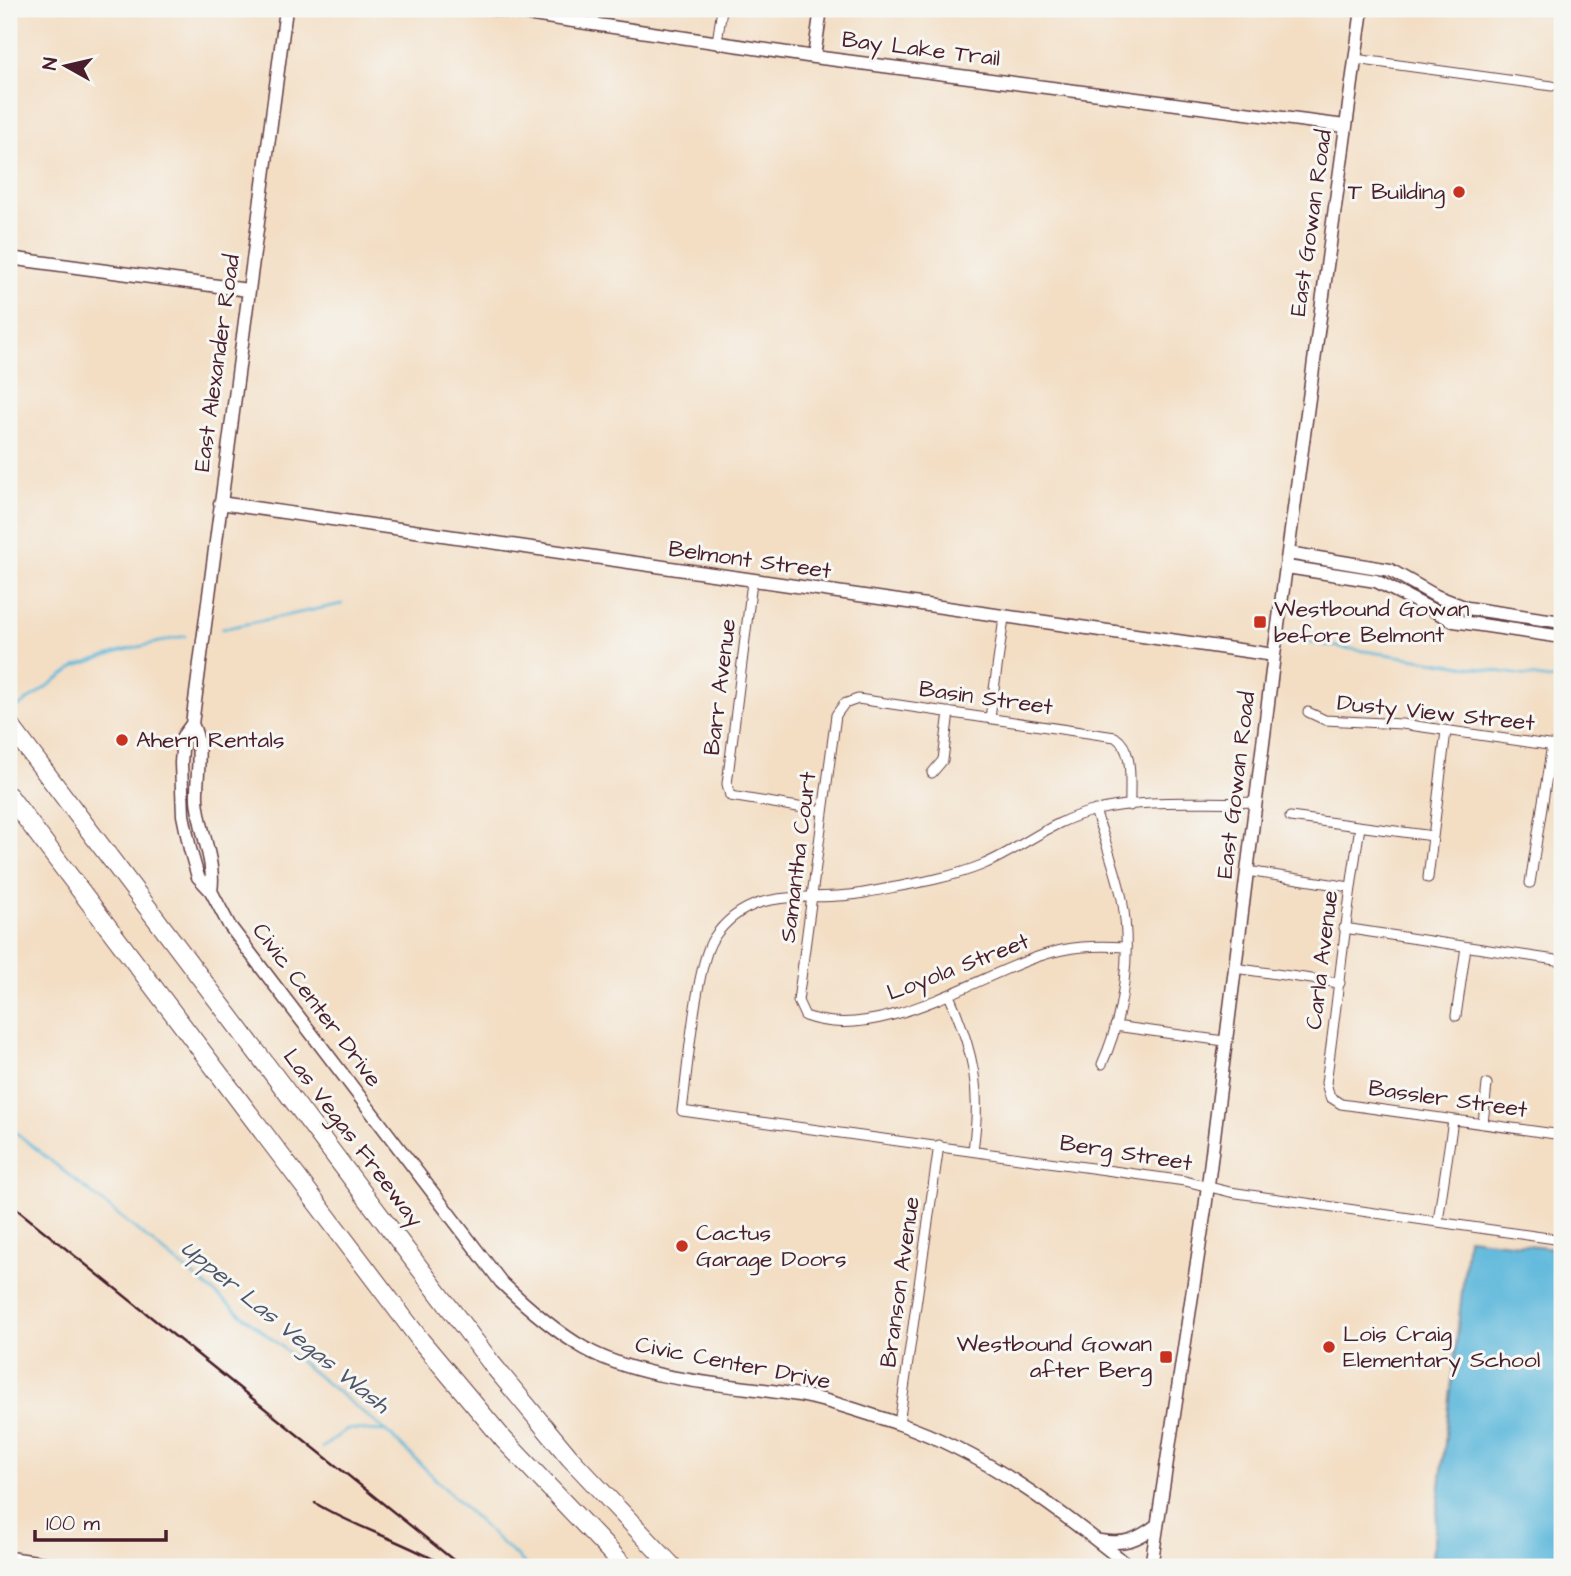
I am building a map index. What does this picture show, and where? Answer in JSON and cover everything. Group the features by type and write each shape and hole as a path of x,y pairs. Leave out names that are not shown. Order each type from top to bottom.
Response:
{"highway":[{"name":"Las Vegas Freeway","path":"9,724 492,1364 570,1458 673,1567"},
{"path":"9,796 421,1341 504,1440 625,1567"}],"street":[{"name":"East Alexander Road","path":"211,891 214,874 202,837 197,802 200,738 192,724 286,9"},
{"name":"Bay Lake Trail","path":"492,9 555,13 814,57 1345,126"},
{"path":"717,42 722,9"},
{"path":"814,57 821,9"},
{"name":"East Gowan Road","path":"1151,1567 1208,1186 1274,655 1362,9"},
{"path":"1355,59 1552,86"},
{"path":"9,258 248,290"},
{"name":"Belmont Street","path":"220,503 752,582 1274,655"},
{"path":"1289,553 1381,567 1407,578 1436,596 1466,608 1562,622"},
{"path":"1287,566 1376,581 1454,621 1562,638"},
{"name":"Barr Avenue","path":"752,582 727,784 730,796 823,811"},
{"path":"990,718 1004,618"},
{"name":"Basin Street","path":"844,704 858,699 1115,737 1122,742 1128,755 1130,806"},
{"name":"Samantha Court","path":"805,1016 798,1001 836,715 844,704"},
{"path":"932,773 943,760 949,712"},
{"name":"Dusty View Street","path":"1307,712 1325,720 1446,731 1562,747"},
{"path":"1428,878 1446,731"},
{"path":"1530,883 1552,745"},
{"path":"812,896 849,896 945,877 979,866 1063,820 1095,810 1130,806 1256,802"},
{"path":"1095,810 1121,897 1125,947 1115,1026 1102,1064"},
{"path":"1290,817 1433,836"},
{"name":"Carla Avenue","path":"1330,1097 1326,1083 1340,983 1344,928 1360,827"},
{"path":"1247,871 1350,887"},
{"name":"Civic Center Drive","path":"211,891 229,925 501,1282 536,1316 586,1349 645,1371 809,1397 899,1424 965,1452 1026,1487 1130,1567"},
{"name":"Berg Street","path":"812,896 781,897 754,905 732,919 713,940 700,988 682,1111 939,1145 1562,1240"},
{"path":"1344,928 1562,961"},
{"name":"Loyola Street","path":"805,1016 821,1022 873,1019 949,995 1040,956 1069,948 1096,945 1125,947"},
{"path":"1456,1016 1466,947"},
{"path":"1234,968 1340,983"},
{"path":"949,995 967,1036 976,1079 976,1126 972,1150"},
{"path":"1115,1026 1224,1041"},
{"path":"1483,1124 1488,1084"},
{"name":"Bassler Street","path":"1330,1097 1341,1104 1562,1135"},
{"path":"1438,1221 1453,1120"},
{"name":"Branson Avenue","path":"899,1424 939,1145"},
{"path":"1097,1541 1123,1544 1157,1525"},
{"path":"9,1559 73,1567"}],"water":[{"path":"1468,1238 1562,1249 1562,1567 1431,1567"}],"waterway":[{"path":"222,629 342,604"},
{"path":"18,707 76,666 121,651 185,636"},
{"path":"1292,640 1562,681"},
{"name":"Upper Las Vegas Wash","path":"9,1127 386,1431 529,1567"},
{"path":"322,1448 347,1429 385,1431"}],"railway":[{"path":"9,1203 462,1567"},
{"path":"315,1503 447,1567"}],"place":[{"name":"T Building","path":"1459,192"},
{"name":"Westbound Gowan before Belmont","path":"1260,622"},
{"name":"Ahern Rentals","path":"122,740"},
{"name":"Cactus Garage Doors","path":"682,1246"},
{"name":"Lois Craig Elementary School","path":"1329,1347"},
{"name":"Westbound Gowan after Berg","path":"1166,1357"}]}
